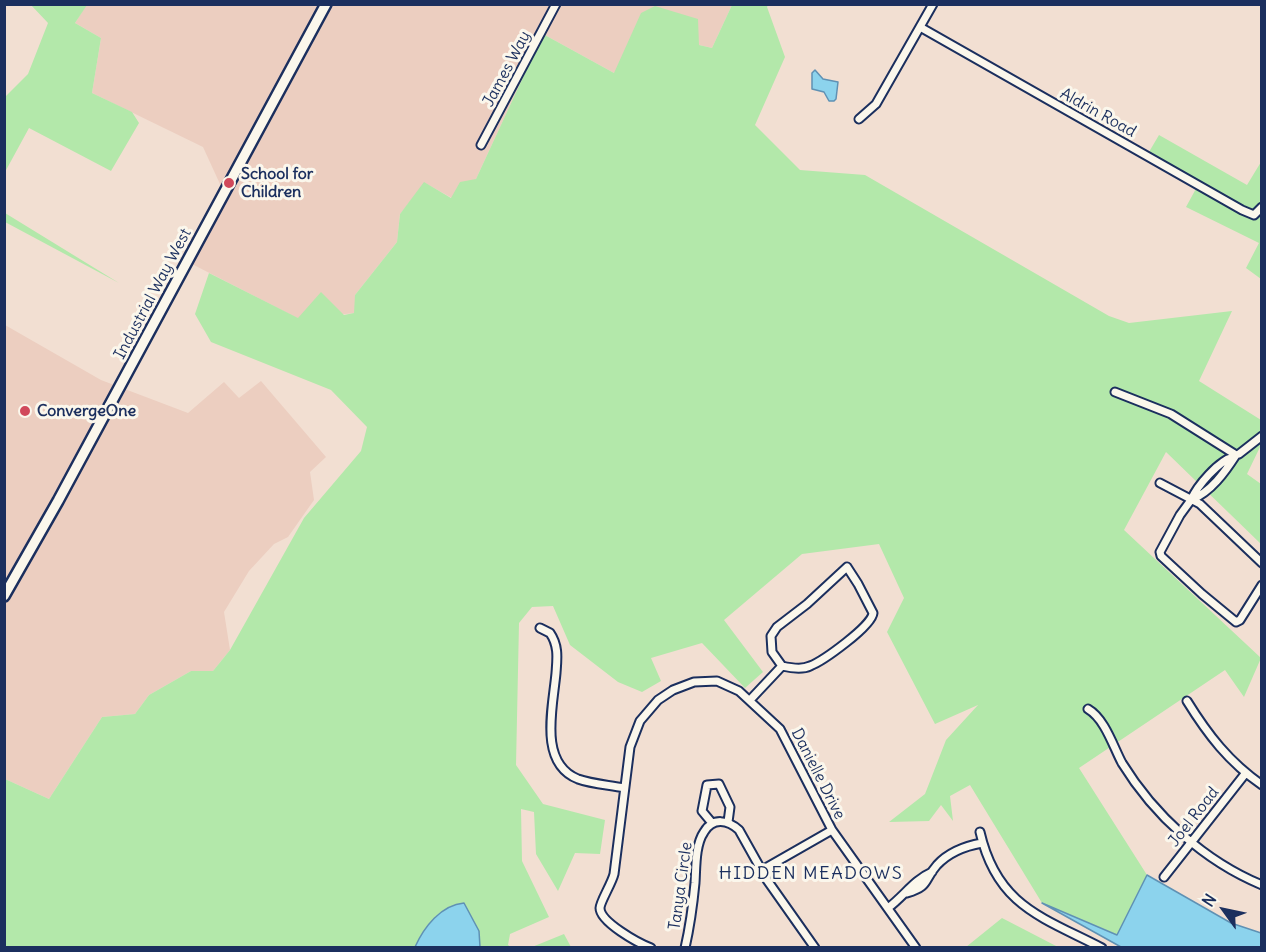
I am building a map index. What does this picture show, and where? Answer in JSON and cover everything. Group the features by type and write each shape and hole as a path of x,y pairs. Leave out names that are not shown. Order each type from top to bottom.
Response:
{"street":[{"name":"Industrial Way West","path":"4,596 53,510 326,4"},
{"name":"James Way","path":"481,145 556,4"},
{"path":"859,119 876,105 933,4"},
{"name":"Aldrin Road","path":"920,27 1242,210 1254,214 1262,207"},
{"path":"1115,392 1171,414 1234,455"},
{"path":"1262,436 1239,454 1225,459 1195,490 1160,552 1161,556 1202,594 1236,622 1240,620 1262,585"},
{"path":"1160,483 1200,504 1262,563"},
{"path":"847,567 873,613 869,623 853,637 809,667 782,666 772,652 770,639 775,630 847,567"},
{"path":"540,628 550,633 557,650 552,745 557,762 564,771 576,778 624,788"},
{"path":"750,700 782,666"},
{"name":"Danielle Drive","path":"651,948 619,930 603,917 600,909 614,874 630,747 634,733 649,710 666,694 687,684 712,680 730,686 750,700 780,729 832,830 916,948"},
{"path":"1187,701 1215,743 1245,774 1261,784"},
{"path":"1088,709 1101,723 1122,762 1144,794 1165,817 1192,842 1218,861 1262,885"},
{"name":"Joel Road","path":"1164,877 1245,774"},
{"path":"728,822 730,807 719,784 707,785 702,811 712,824 718,821 728,822 744,836 762,870 815,948"},
{"name":"Tanya Circle","path":"685,948 700,840 704,831 712,824"},
{"path":"762,870 832,830"},
{"path":"980,832 988,861 999,880 1022,905 1049,922 1102,948"},
{"path":"888,908 907,893 925,885 932,872 943,860 955,852 982,843"}],"shaded area":[{"path":"87,4 732,5 712,48 699,45 614,73 543,34 476,179 452,198 425,183 400,214 397,242 355,295 355,313 299,319 190,263 225,195 203,147 92,93 101,38 75,23"},
{"path":"5,325 101,380 188,413 224,382 239,398 261,381 326,457 310,472 314,500 288,537 274,544 249,571 224,612 230,650 213,671 191,671 149,695 135,714 102,717 49,799 5,779"}],"green space":[{"path":"31,5 87,5 75,23 101,38 92,93 132,112 139,123 111,171 29,128 5,172 5,97 28,74 48,23"},
{"path":"732,5 768,5 785,57 755,125 800,170 865,175 1109,316 1129,323 1232,311 1199,381 1261,420 1261,445 1247,474 1261,484 1261,544 1166,452 1124,530 1261,658 1244,697 1225,670 1079,768 1147,875 1118,935 1042,903 970,785 950,796 953,821 941,805 929,821 889,822 925,794 946,740 978,705 935,724 887,632 904,598 879,544 802,554 724,620 763,672 745,688 702,643 651,658 661,681 642,692 618,682 570,645 553,606 532,607 519,623 516,765 543,804 605,820 600,854 575,853 558,891 536,854 534,812 521,809 522,861 549,917 510,934 508,945 511,947 480,947 479,931 436,916 415,947 5,948 5,779 49,799 102,717 135,714 149,695 191,671 213,671 230,650 304,518 361,451 367,427 331,390 211,342 195,314 209,273 298,318 321,292 344,315 354,313 355,295 397,242 400,214 424,182 451,198 460,182 476,179 543,34 614,73 641,13 655,6 698,19 699,45 712,48"},
{"path":"1159,135 1247,185 1261,162 1261,279 1246,268 1259,243 1186,207 1198,185 1146,157"},
{"path":"5,213 119,283 5,222"},
{"path":"1002,918 1058,947 966,947"},
{"path":"564,934 571,947 532,947"}],"water":[{"path":"815,70 823,79 838,82 834,101 829,101 824,92 812,89 812,73"},
{"path":"1147,875 1231,923 1261,933 1261,947 1121,947 1042,903 1117,935"},
{"path":"464,903 479,931 480,947 415,947 434,918 448,908"}],"place":[{"name":"School for Children","path":"229,183"},
{"name":"ConvergeOne","path":"25,411"}],"district":[{"name":"HIDDEN MEADOWS","path":"811,874"}]}
